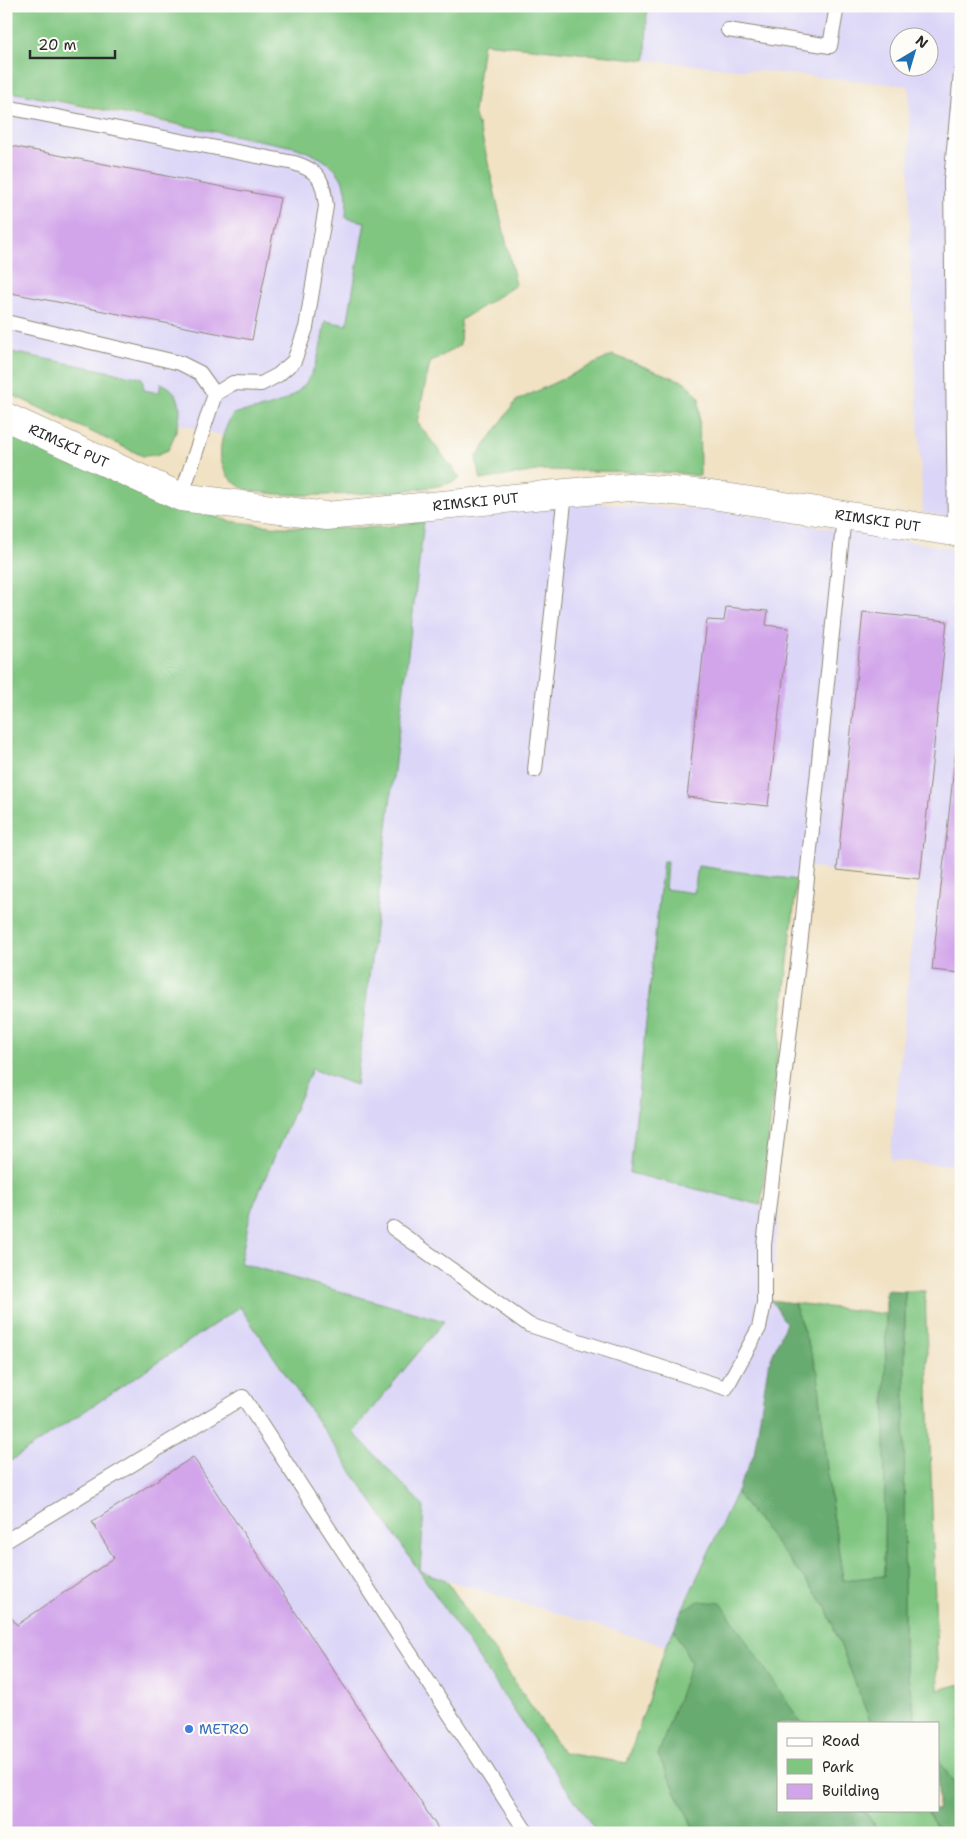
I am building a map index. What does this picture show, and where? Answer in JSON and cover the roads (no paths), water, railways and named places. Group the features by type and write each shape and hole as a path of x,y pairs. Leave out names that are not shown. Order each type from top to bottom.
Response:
{"street":[{"name":"RIMSKI PUT","path":"6,417 181,497 326,516 629,487 705,494 958,532"}],"lane":[{"path":"728,30 830,46 837,6"},
{"path":"958,532 952,181 961,73"},
{"path":"6,107 311,168 324,186 326,206 306,328 294,361 278,376 261,384 233,383 215,394 181,497"},
{"path":"6,322 180,362 200,373 215,394"},
{"path":"535,770 565,493"},
{"path":"393,1228 529,1325 726,1388 759,1328 764,1303 764,1245 798,956 844,516"},
{"path":"6,1541 243,1397 527,1833"}],"place":[{"name":"METRO","path":"189,1729"}]}
